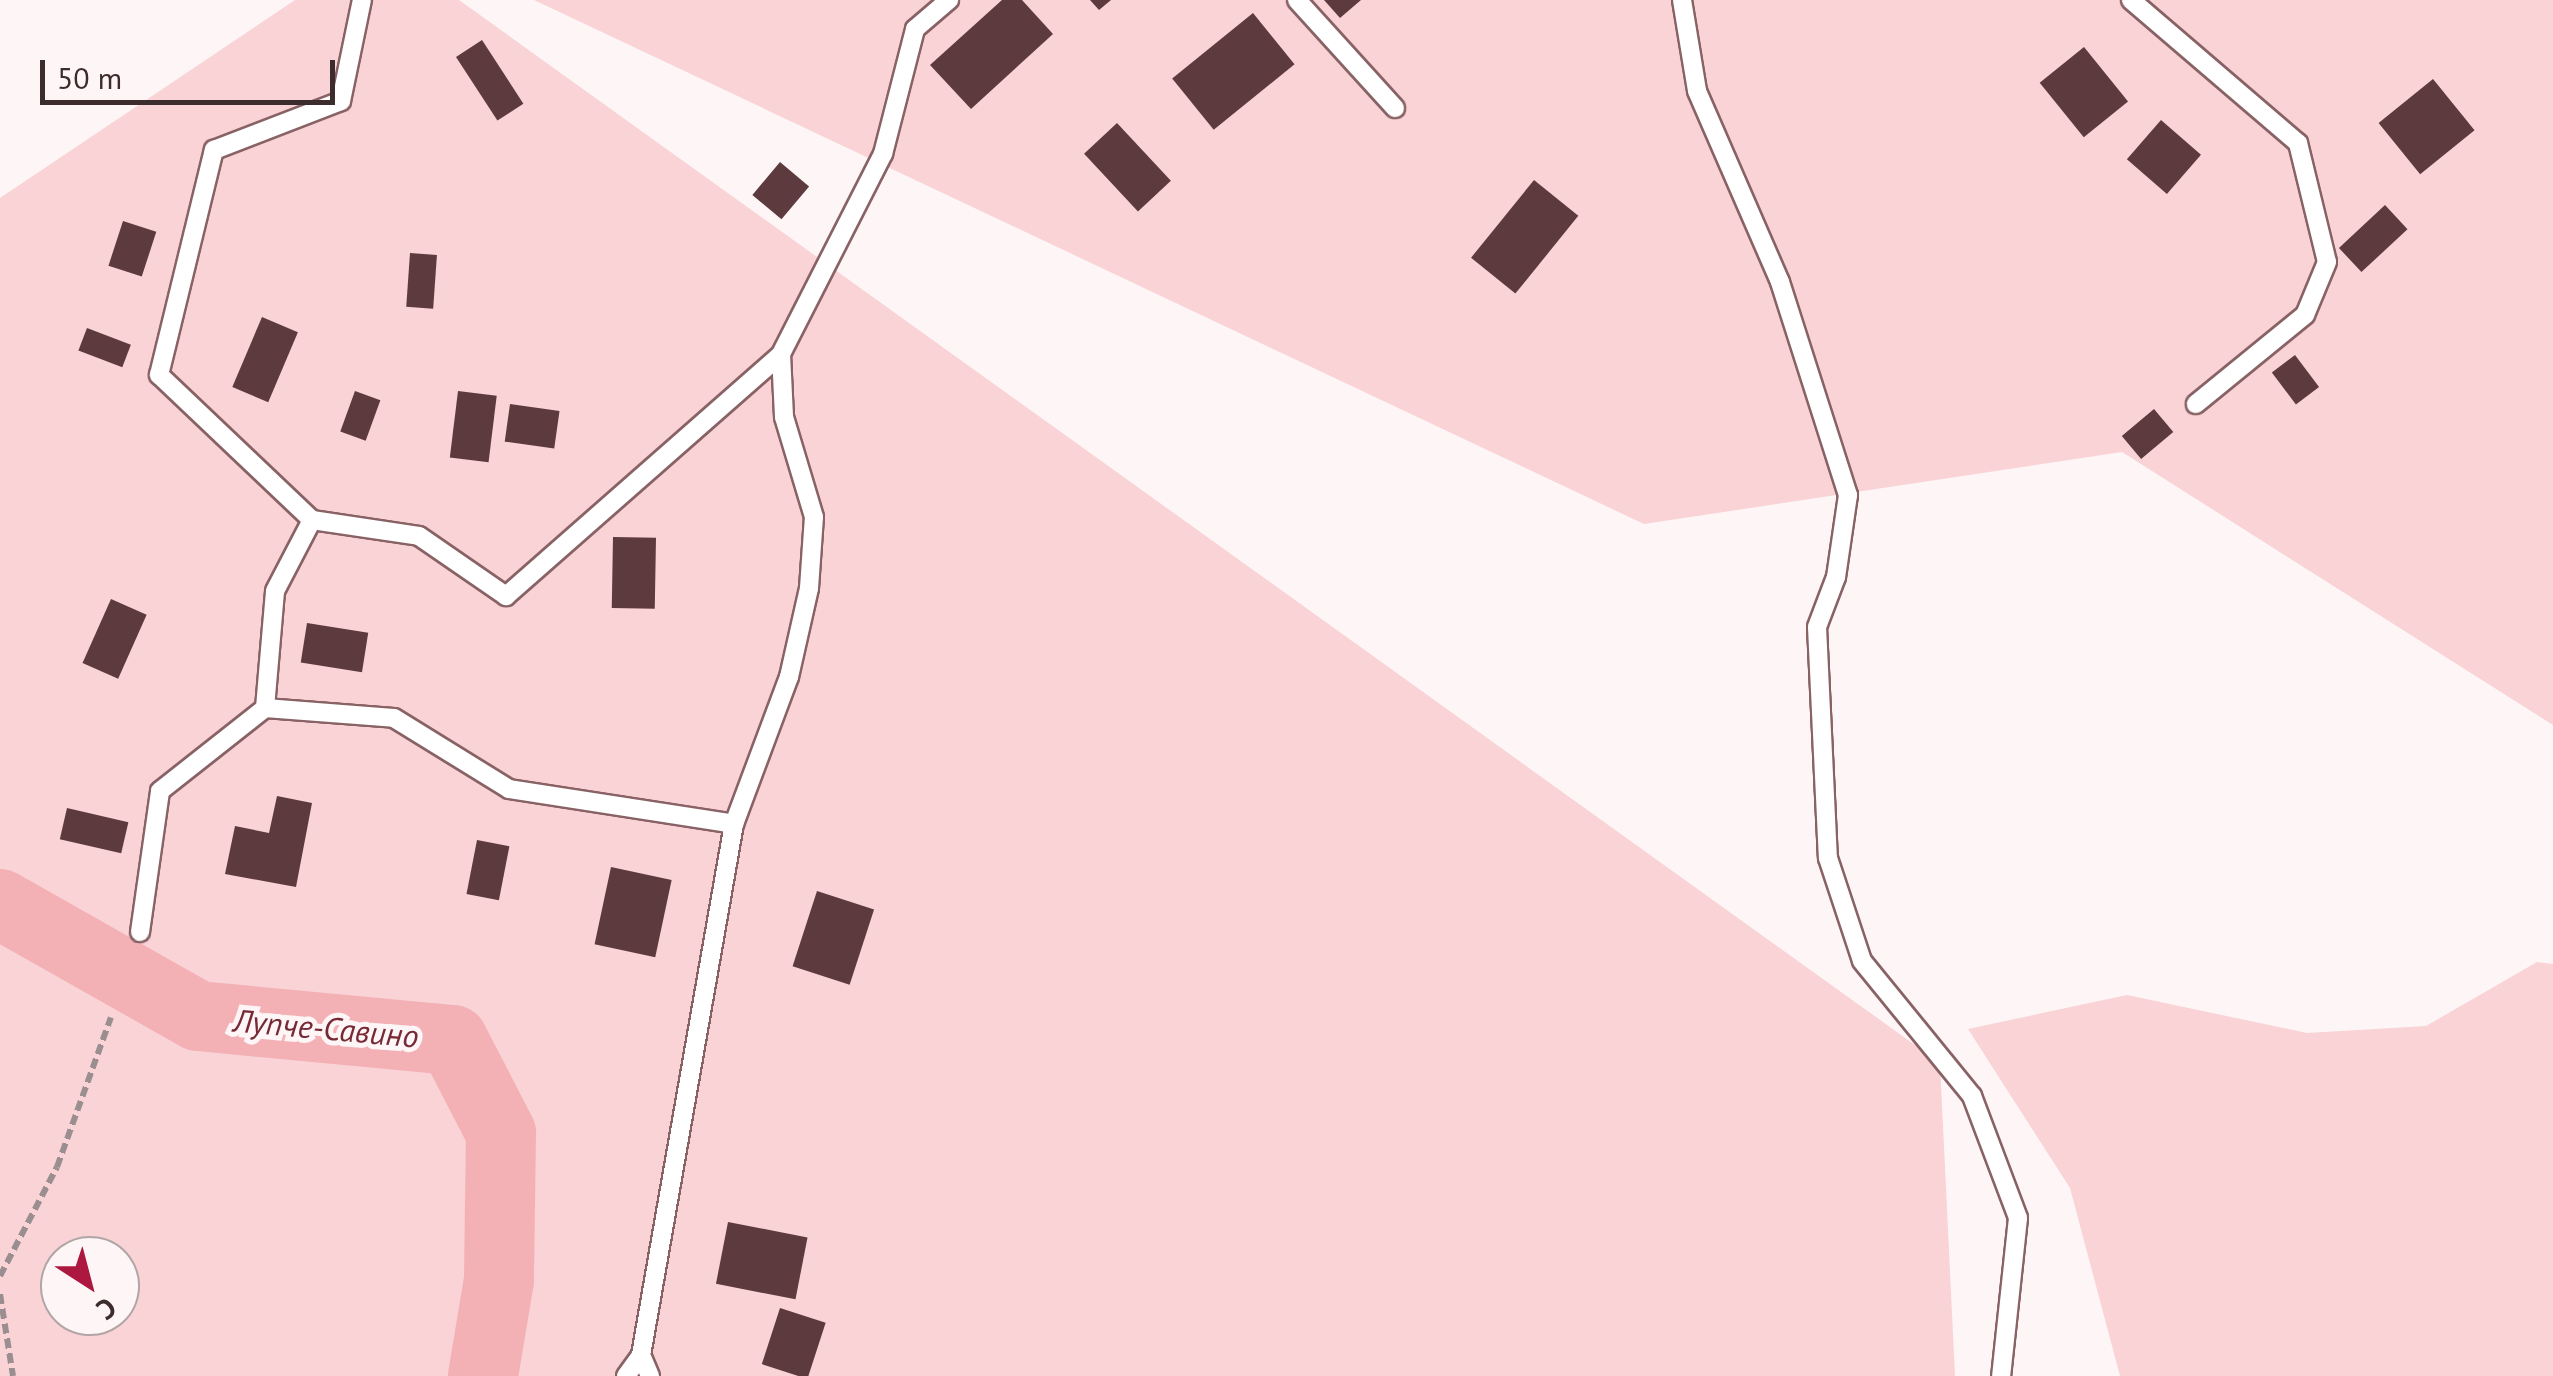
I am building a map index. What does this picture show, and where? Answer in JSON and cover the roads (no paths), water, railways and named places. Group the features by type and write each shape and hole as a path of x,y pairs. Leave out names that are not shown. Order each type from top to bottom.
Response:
{"lane":[{"path":"362,0 341,101 214,150 159,374 312,520 419,536 506,596 781,354 883,154 915,28 950,0"},
{"path":"1297,0 1395,108"},
{"path":"1682,0 1697,91 1780,282 1848,494 1836,577 1817,628 1828,858 1862,961 1972,1096 2018,1218 2001,1376"},
{"path":"2131,0 2298,144 2327,262 2304,315 2196,404"},
{"path":"626,1376 640,1354 734,824 789,677 810,588 814,516 784,417 781,354"},
{"path":"264,708 274,591 312,520"},
{"path":"140,932 160,791 264,708 394,718 509,789 734,824"},
{"path":"640,1354 650,1376"}],"waterway":[{"name":"Лупче-Савино","path":"0,904 198,1016 453,1040 501,1133 499,1280 483,1376"}]}
